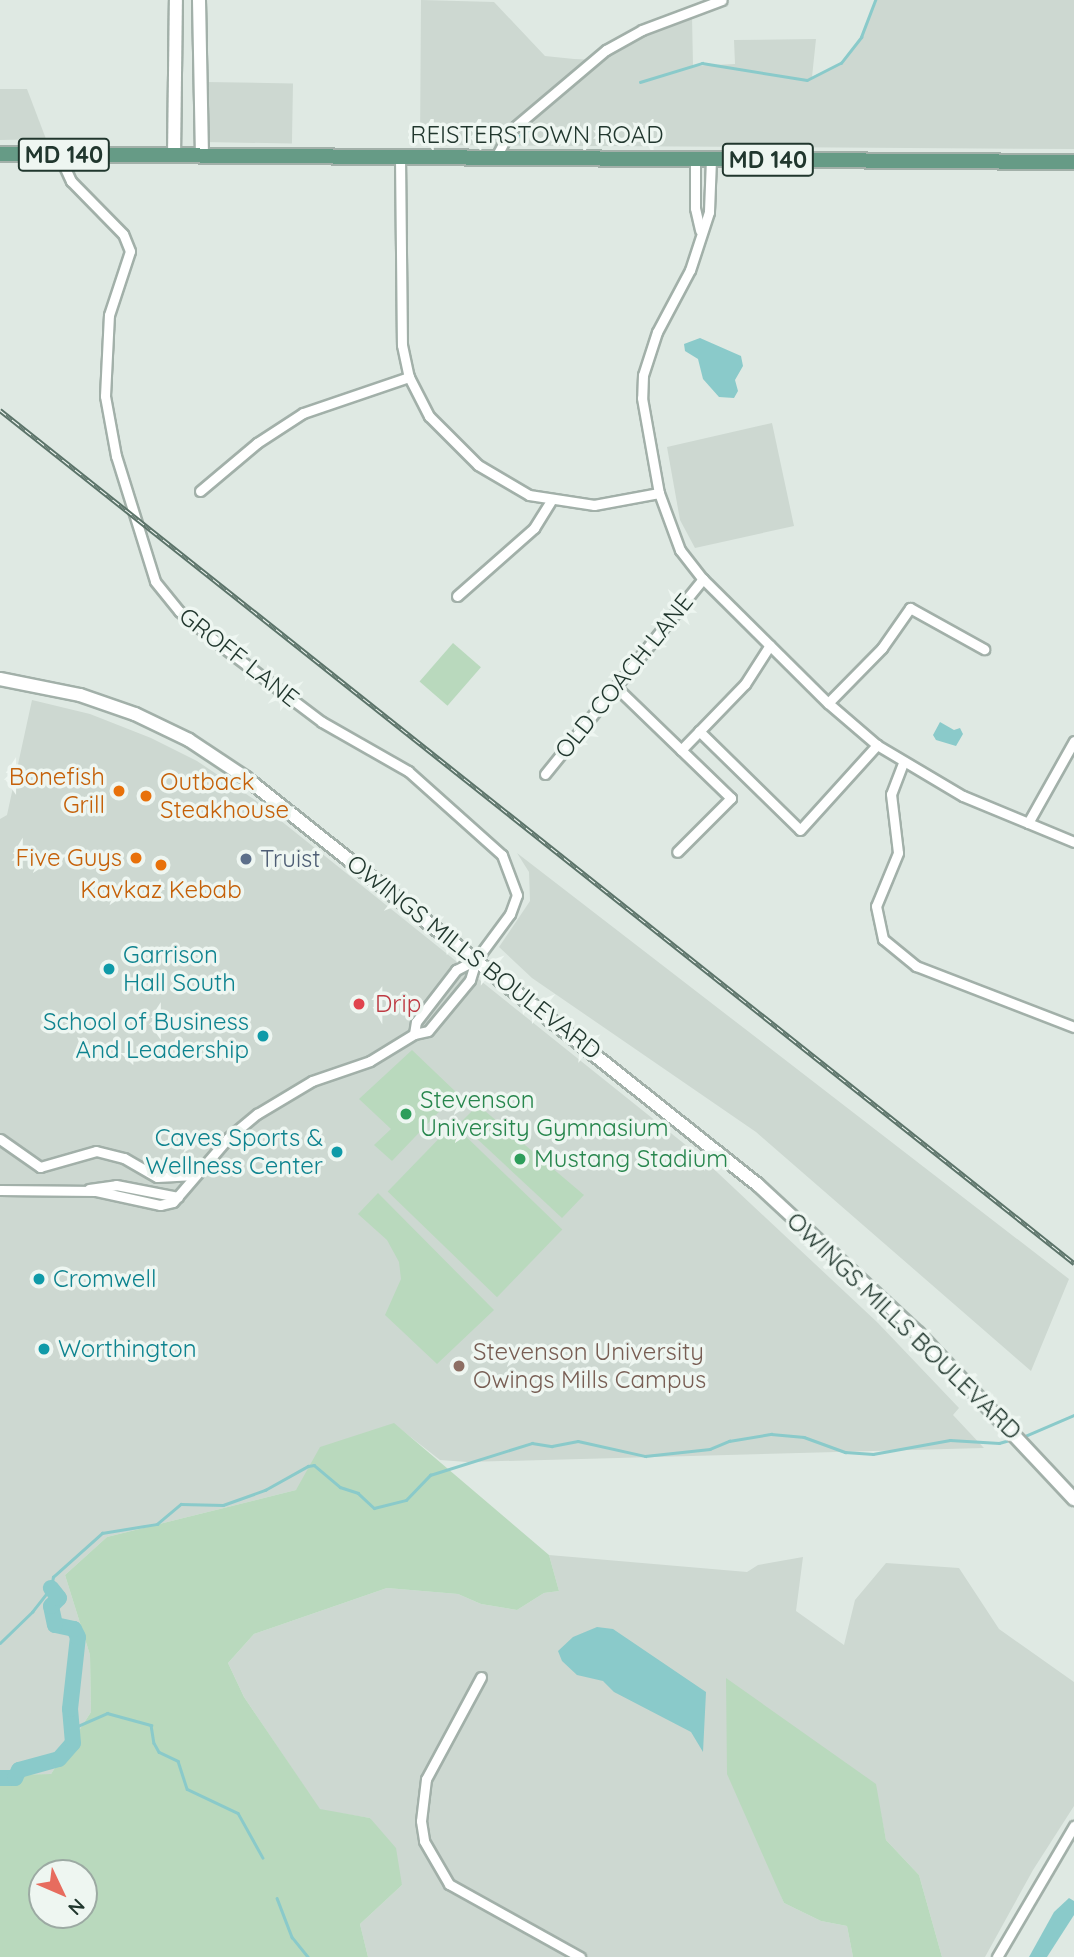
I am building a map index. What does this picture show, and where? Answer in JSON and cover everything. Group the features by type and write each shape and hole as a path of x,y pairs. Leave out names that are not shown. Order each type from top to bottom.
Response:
{"main road":[{"path":"174,156 176,0"},
{"path":"199,0 202,156"},
{"name":"REISTERSTOWN ROAD","path":"0,154 1074,162"},
{"name":"OWINGS MILLS BOULEVARD","path":"0,679 93,698 189,740 246,778 769,1195 885,1301 993,1410 1074,1499"}],"street":[{"path":"496,157 510,131 606,50 642,30 722,0"},
{"name":"GROFF LANE","path":"59,155 71,181 123,234 130,251 109,315 105,396 116,456 155,581 179,611 224,648 322,722 408,771 502,855 515,881 516,901 476,960"},
{"path":"400,157 399,303 409,377 429,416 458,448 496,479 550,502 594,505 659,493"},
{"path":"695,159 695,208 700,230"},
{"path":"711,159 709,212 700,230 690,270 657,331 643,374 642,398 659,493 680,550 703,579 769,645 877,746 902,763 1074,842"},
{"path":"200,491 257,443 303,414 409,377"},
{"path":"457,596 534,528 550,502"},
{"name":"OLD COACH LANE","path":"545,774 703,579"},
{"path":"828,703 882,648 909,608 984,649"},
{"path":"681,750 745,684 769,645"},
{"path":"615,687 731,797 677,852"},
{"path":"699,731 800,830 877,746"},
{"path":"1028,823 1074,741"},
{"path":"902,763 891,794 898,853 876,906 883,940 916,966 1074,1027"},
{"path":"414,1034 430,1004 456,970 476,960"},
{"path":"0,1191 80,1191 163,1205 178,1197 228,1138 257,1114 312,1081 370,1060 414,1034 428,1031 470,980 476,960"},
{"path":"430,1004 442,1014"},
{"path":"0,1139 40,1167 96,1151 124,1158 158,1177 195,1175"},
{"path":"481,1677 426,1779 421,1821 424,1841 449,1884 580,1957"},
{"path":"998,1957 1074,1826"}],"shaded area":[{"path":"421,0 494,2 545,56 574,59 600,60 644,33 692,16 693,66 735,64 734,40 816,39 812,77 841,63 861,37 875,0 1074,0 1074,149 420,145"},
{"path":"206,82 293,84 292,144 205,142"},
{"path":"0,89 27,89 46,139 0,140"},
{"path":"772,423 794,526 695,548 680,520 667,447"},
{"name":"Stevenson University Owings Mills Campus","path":"32,700 90,714 151,738 197,761 255,800 702,1158 878,1323 959,1408 953,1415 984,1448 467,1462 440,1460 394,1424 296,1490 107,1537 65,1575 90,1655 91,1712 51,1774 0,1775 0,819 7,815"},
{"path":"517,853 1069,1279 1031,1371 756,1132 532,978 499,947 530,901 529,872"},
{"path":"549,1555 747,1572 758,1565 803,1557 796,1611 844,1645 855,1600 886,1563 959,1568 999,1629 1074,1682 1074,1806 1033,1870 985,1957 942,1957 919,1875 886,1840 875,1784 763,1849 784,1903 821,1921 847,1926 853,1957 368,1957 360,1924 402,1885 370,1818 320,1810 244,1697 228,1663 254,1634 387,1588 458,1594 481,1604 517,1610 544,1593 559,1591"}],"green space":[{"path":"453,643 481,667 447,706 420,681"},
{"name":"Stevenson University Gymnasium","path":"412,1050 457,1093 392,1161 374,1145 391,1129 359,1099"},
{"name":"Mustang Stadium","path":"478,1105 584,1195 562,1218 460,1123"},
{"path":"453,1124 562,1230 497,1297 388,1192"},
{"path":"378,1193 494,1310 437,1364 385,1315 401,1279 399,1262 387,1240 358,1214"},
{"path":"394,1423 549,1555 559,1591 544,1593 517,1610 481,1604 458,1594 387,1588 254,1634 228,1663 244,1697 320,1809 370,1818 396,1848 402,1885 360,1924 368,1957 0,1957 0,1775 51,1774 91,1712 90,1655 65,1575 107,1537 296,1490 320,1447"},
{"path":"726,1678 876,1784 886,1840 919,1875 942,1957 853,1957 847,1926 821,1921 784,1903 727,1774"}],"water":[{"path":"700,338 741,356 743,366 735,380 738,391 734,398 719,397 703,379 698,359 685,351 684,344"},
{"path":"940,722 954,730 960,728 963,734 956,746 936,740 933,735"},
{"path":"597,1627 613,1629 706,1692 703,1752 691,1732 614,1692 603,1681 577,1675 562,1661 558,1651 573,1637"},
{"path":"1069,1898 1074,1901 1074,1915 1047,1957 1029,1957 1054,1912"}],"waterway":[{"path":"640,82 702,63 807,80 841,63 861,37 875,0"},
{"path":"508,143 534,127"},
{"path":"1023,1437 1074,1415"},
{"path":"0,1643 32,1612 51,1588 53,1577 102,1533 157,1524 181,1504 223,1505 265,1490 308,1466 314,1465 340,1487 358,1493 374,1508 406,1500 430,1475 532,1443 552,1446 578,1441 645,1456 710,1449 729,1441 771,1434 804,1437 845,1452 873,1454 950,1440 999,1443 1013,1439"},
{"path":"0,1778 15,1778 19,1770 59,1759 73,1743 70,1709 78,1637 74,1629 55,1625 51,1606 59,1598 51,1588"},
{"path":"70,1721 78,1726 107,1713 151,1725 154,1743 159,1752 178,1761 187,1789 238,1813 263,1858"},
{"path":"277,1898 292,1937 308,1957"}],"railway":[{"path":"0,410 1074,1263"}],"place":[{"name":"Bonefish Grill","path":"119,791"},
{"name":"Outback Steakhouse","path":"146,796"},
{"name":"Five Guys","path":"136,858"},
{"name":"Truist","path":"246,859"},
{"name":"Kavkaz Kebab","path":"161,865"},
{"name":"Garrison Hall South","path":"109,969"},
{"name":"Drip","path":"359,1004"},
{"name":"School of Business And Leadership","path":"263,1036"},
{"name":"Stevenson University Gymnasium","path":"406,1114"},
{"name":"Caves Sports & Wellness Center","path":"337,1152"},
{"name":"Mustang Stadium","path":"520,1159"},
{"name":"Cromwell","path":"39,1279"},
{"name":"Worthington","path":"44,1349"},
{"name":"Stevenson University Owings Mills Campus","path":"459,1366"}]}
